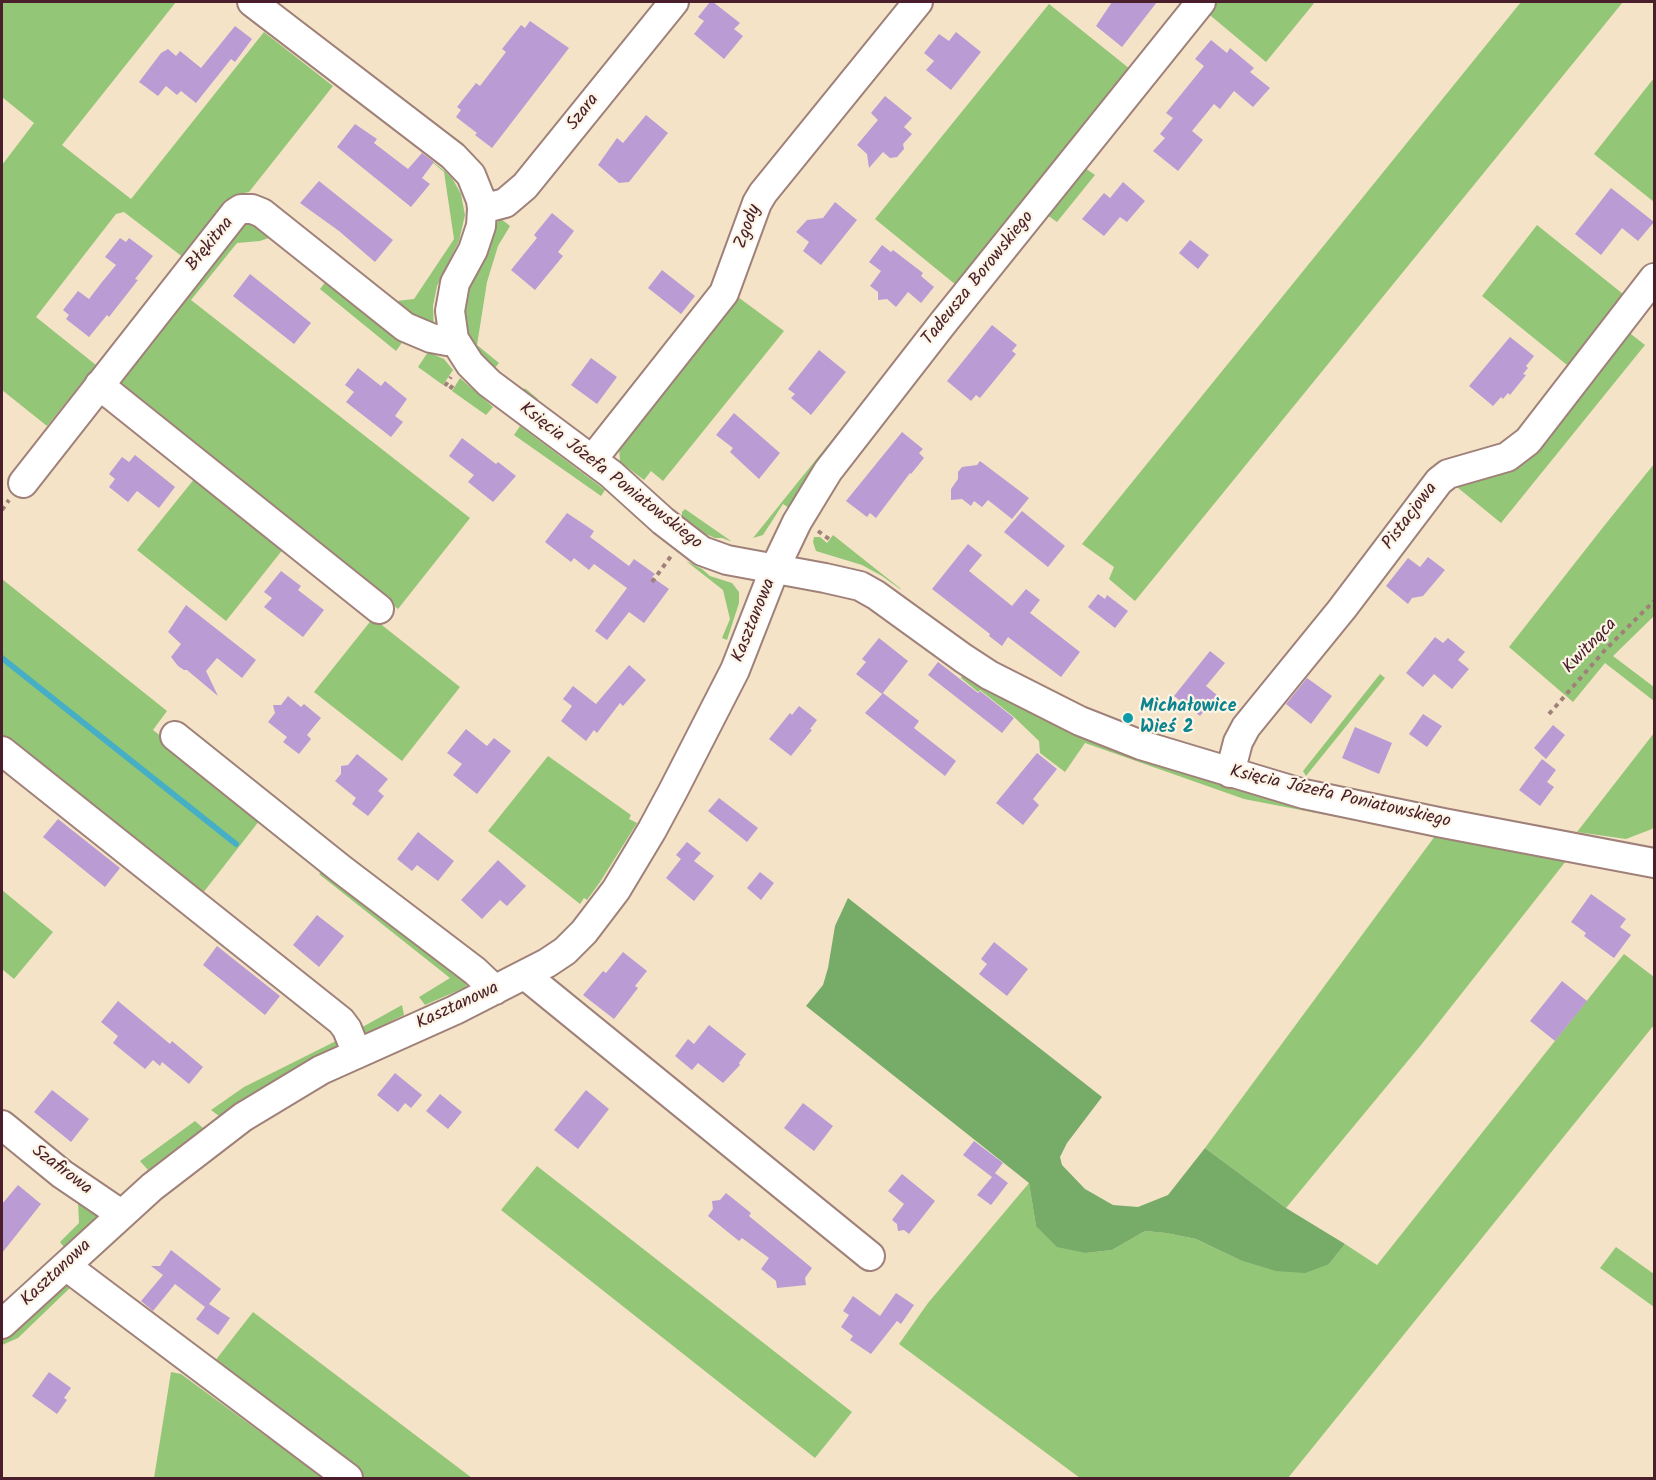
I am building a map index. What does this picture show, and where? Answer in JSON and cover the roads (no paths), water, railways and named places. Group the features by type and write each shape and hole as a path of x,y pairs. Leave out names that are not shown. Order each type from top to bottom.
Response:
{"street":[{"name":"Księcia Józefa Poniatowskiego","path":"252,2 453,156 471,176 482,209 481,226 478,240 452,294 450,317 454,339 470,364 489,383 624,484 663,521 702,550 717,557 860,586 963,658 1022,693 1122,739 1304,794 1373,809 1654,859"},
{"name":"Szara","path":"482,209 505,203 525,186 673,2"},
{"name":"Zgody","path":"592,460 724,293 763,193 918,2"},
{"name":"Tadeusza Borowskiego","path":"775,568 802,514 828,471 948,317 1201,2"},
{"name":"Błękitna","path":"23,483 241,209 252,209 262,213 405,327 431,338 454,339"},
{"name":"Pistacjowa","path":"1230,773 1238,742 1246,727 1342,609 1438,481 1448,474 1507,457 1528,441 1654,278"},
{"path":"99,385 380,609"},
{"name":"Kasztanowa","path":"2,1324 120,1216 195,1152 243,1117 307,1078 525,975 556,958 576,941 601,912 631,866 678,783 735,670 775,568"},
{"path":"176,736 341,870 475,971 495,990"},
{"path":"2,751 341,1021 347,1029 357,1054"},
{"path":"525,975 870,1256"},
{"name":"Szafirowa","path":"2,1125 62,1174 120,1216"},
{"path":"66,1266 348,1479"}],"waterway":[{"path":"2,658 236,844"}],"place":[{"name":"Michałowice Wieś 2","path":"1128,718"}]}
